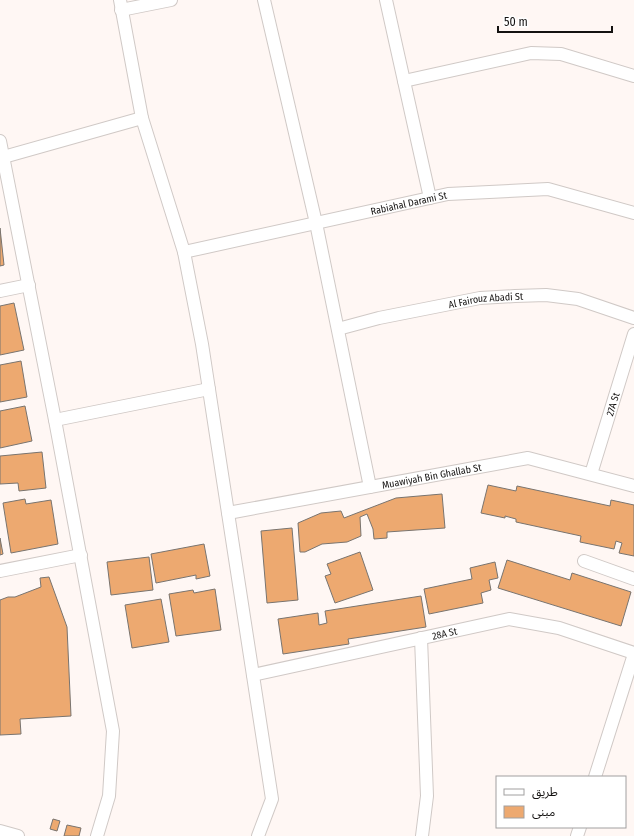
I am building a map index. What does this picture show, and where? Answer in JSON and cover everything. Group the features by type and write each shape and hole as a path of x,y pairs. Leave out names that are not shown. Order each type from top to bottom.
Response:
{"street":[{"path":"171,0 120,5 142,118 184,252 202,344 272,799 258,836"},
{"path":"264,0 316,223 370,487"},
{"path":"386,0 430,198"},
{"path":"404,81 531,53 561,54 634,76"},
{"path":"2,158 142,118"},
{"path":"0,141 2,158 29,285 81,555 113,731 109,796 97,836"},
{"name":"Rabiahal Darami St","path":"184,252 448,194 548,189 634,213"},
{"path":"0,291 29,285"},
{"name":"Al Fairouz Abadi St","path":"338,329 379,318 480,298 515,296 546,295 578,299 634,318"},
{"name":"27A St","path":"591,474 634,334"},
{"path":"55,420 209,390"},
{"name":"Muawiyah Bin Ghallab St","path":"228,513 528,458 634,486"},
{"path":"0,572 81,555"},
{"path":"584,561 634,579"},
{"name":"28A St","path":"253,675 509,619 560,628 634,654 595,776"},
{"path":"421,638 427,796 422,836"},
{"path":"0,830 18,836"}],"building":[{"path":"0,228 4,265 0,266"},
{"path":"14,303 24,350 0,355 0,306"},
{"path":"21,361 27,397 0,402 0,365"},
{"path":"25,406 32,441 0,448 0,411"},
{"path":"42,452 46,488 19,491 18,483 0,484 0,456"},
{"path":"488,485 516,491 517,486 610,506 611,500 634,505 634,556 619,553 622,543 616,541 614,549 580,542 581,536 516,522 516,519 505,516 505,518 481,513"},
{"path":"442,494 445,528 387,532 387,538 374,539 373,529 367,514 360,517 361,536 347,542 322,544 305,552 300,552 298,523 321,513 341,511 344,518 396,498"},
{"path":"25,499 26,504 51,500 58,544 11,553 3,503"},
{"path":"292,528 298,600 267,603 261,531"},
{"path":"0,538 3,554 0,555"},
{"path":"204,544 210,576 196,579 196,575 156,583 151,554"},
{"path":"360,552 373,590 335,603 325,576 331,574 327,564"},
{"path":"149,557 153,590 111,595 107,562"},
{"path":"507,560 570,580 572,573 631,592 621,626 498,588"},
{"path":"495,562 498,578 489,580 491,590 481,593 483,603 429,614 424,589 472,579 470,568"},
{"path":"49,577 67,627 71,716 20,719 21,734 0,735 0,600 8,597 15,597 41,587 40,578"},
{"path":"215,589 221,630 176,636 169,594 193,590 194,593"},
{"path":"421,596 426,627 348,639 349,644 283,654 278,619 318,613 319,625 327,623 325,611"},
{"path":"161,599 169,642 132,648 125,605"},
{"path":"53,819 60,821 57,831 50,829"},
{"path":"67,825 81,828 79,836 64,836"}]}
